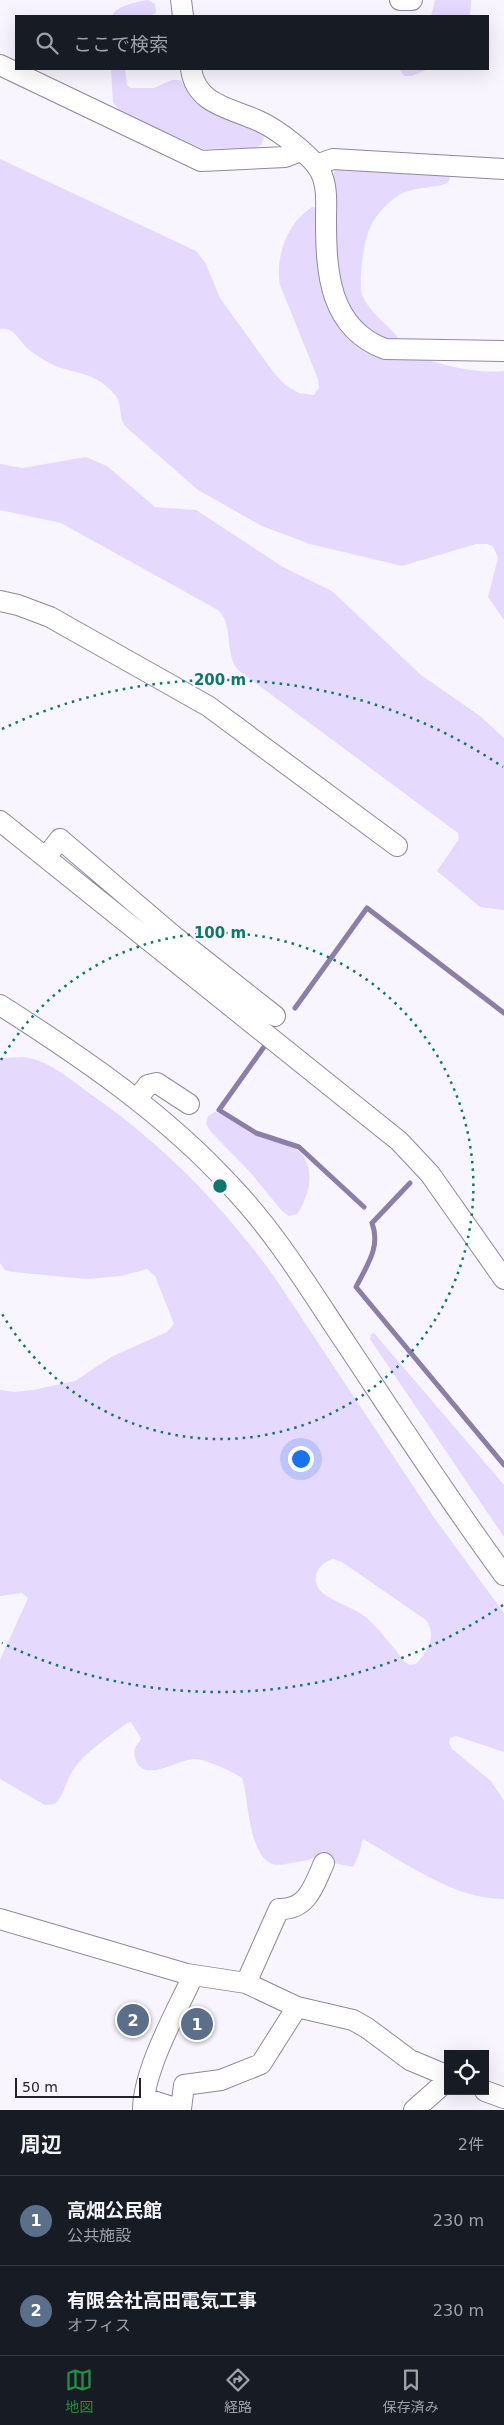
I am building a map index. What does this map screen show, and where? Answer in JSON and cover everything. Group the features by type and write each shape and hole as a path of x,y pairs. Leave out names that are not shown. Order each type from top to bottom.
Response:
{"street":[{"path":"400,0 412,0"},
{"path":"0,65 201,161 285,157 300,151"},
{"path":"191,70 196,88 205,98 266,124 316,165 324,183 327,257 331,281 345,320 356,333 369,343 385,349 504,351"},
{"path":"316,165 333,159 504,169"},
{"path":"0,602 18,605 50,617 208,706 397,846"},
{"path":"0,821 51,851 399,1141 430,1174 504,1279"},
{"path":"51,851 60,840 175,937 275,1016"},
{"path":"0,1005 137,1099 200,1153 263,1224 316,1299 454,1506 504,1575"},
{"path":"137,1099 148,1085 157,1083 189,1104"},
{"path":"246,1983 280,1909 288,1910 304,1902 310,1895 324,1863"},
{"path":"0,1919 194,1976 246,1983 297,2007 360,2024 404,2056 444,2075"},
{"path":"194,1976 162,2041 144,2104 181,2109 184,2085 221,2080 261,2064 297,2007"},
{"path":"414,2110 440,2087 444,2081"},
{"path":"489,2092 504,2098"}],"shaded area":[{"path":"148,0 155,4 156,13 152,15 113,15 118,9"},
{"path":"435,0 471,0 470,15 431,15"},
{"path":"111,70 125,70 127,85 131,88 154,88 172,80 180,80 201,103 261,131 264,138 261,145 255,148 203,149 120,111 113,102"},
{"path":"400,70 427,70 412,76 404,76"},
{"path":"0,159 196,251 205,262 220,298 274,373 285,385 299,393 314,395 319,388 318,379 280,285 279,263 281,252 290,231 303,214 312,207 317,208 338,324 440,364 462,369 504,371 504,620 488,597 498,558 493,546 476,544 402,566 310,544 262,526 198,490 126,427 122,419 119,403 107,386 90,376 55,366 29,350 15,334 9,330 0,329"},
{"path":"335,169 448,173 450,178 448,183 411,190 399,195 378,214 367,236 361,272 362,295 373,311 397,336 398,341 367,331 352,317 347,305 342,288 335,244 332,199"},
{"path":"86,457 107,466 155,507 196,510 283,567 332,591 421,675 480,716 504,738 504,910 480,907 437,871 459,839 458,833 238,670 231,656 226,623 218,610 61,523 0,510 0,464 22,468"},
{"path":"25,1057 33,1059 64,1074 138,1130 163,1152 187,1174 232,1222 273,1275 435,1519 504,1613 504,1752 456,1736 450,1738 449,1743 452,1749 491,1781 504,1801 504,1899 466,1893 448,1886 413,1869 363,1839 353,1867 329,1862 321,1858 323,1851 304,1861 282,1865 272,1864 264,1858 254,1838 242,1778 212,1763 195,1759 156,1770 142,1768 137,1763 134,1754 141,1738 131,1722 98,1745 78,1763 55,1804 45,1805 0,1779 0,1660 28,1598 22,1593 0,1596 0,1390 14,1392 33,1390 75,1381 111,1357 167,1332 174,1324 155,1276 147,1269 121,1276 86,1279 13,1272 5,1270 0,1263 0,1058","holes":["333,1559 342,1562 426,1620 431,1631 430,1643 416,1664 410,1665 405,1662 380,1631 363,1615 327,1596 319,1589 316,1584 316,1575 320,1567"]},
{"path":"215,1112 226,1116 255,1135 292,1147 306,1160 310,1178 306,1197 297,1214 289,1216 282,1211 250,1172 211,1132 206,1124 208,1116"},
{"path":"374,1333 504,1485 504,1537 370,1339 371,1334"}],"waterway":[{"path":"295,1008 367,908 504,1013"},
{"path":"266,1044 219,1110 256,1133 299,1147 364,1207"},
{"path":"410,1183 372,1223 375,1240 374,1248 372,1256 356,1287 504,1465"}],"place":[{"name":"有限会社高田電気工事","path":"133,2020"},
{"name":"高畑公民館","path":"197,2024"}]}
